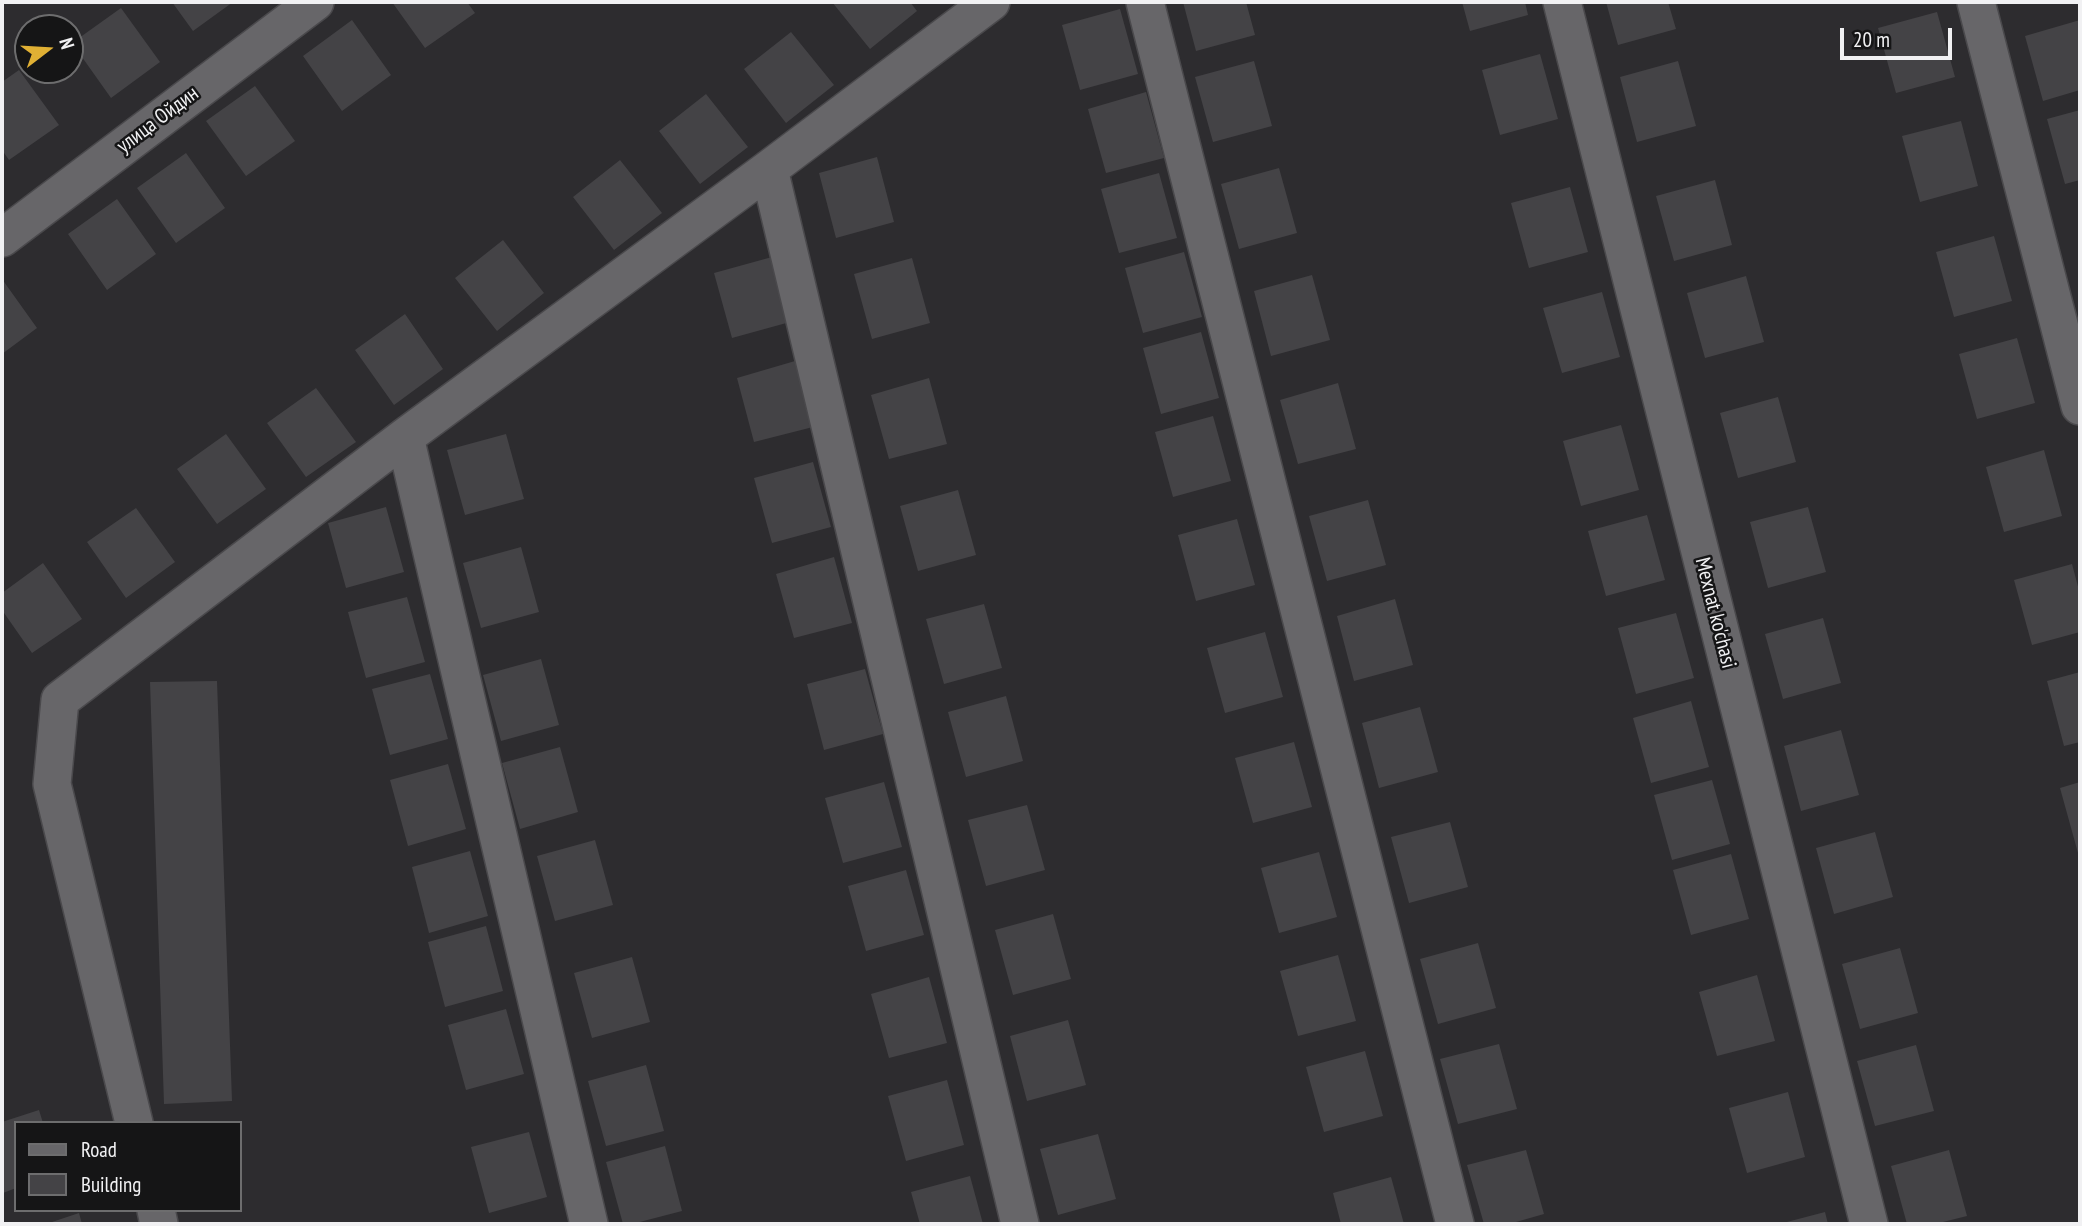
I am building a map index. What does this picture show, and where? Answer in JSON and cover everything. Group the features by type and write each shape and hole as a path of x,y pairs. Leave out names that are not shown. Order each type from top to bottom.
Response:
{"street":[{"name":"улица Ойдин","path":"2,238 315,2"},
{"path":"1145,2 1455,1224"},
{"name":"Mexnat ko'chasi","path":"1562,2 1869,1224"},
{"path":"1976,2 2080,406"},
{"path":"134,1121 52,784 60,700 405,437 769,169 983,4"},
{"path":"769,169 1020,1224"},
{"path":"405,437 589,1224"}],"building":[{"path":"172,2 233,2 193,31"},
{"path":"392,2 467,2 475,13 425,48"},
{"path":"832,2 910,2 917,11 870,49"},
{"path":"1183,2 1246,2 1255,35 1196,51"},
{"path":"1462,2 1525,2 1528,15 1470,31"},
{"path":"1606,2 1668,2 1676,29 1618,45"},
{"path":"121,8 160,62 111,98 84,60 84,34"},
{"path":"1120,9 1138,74 1080,90 1062,25"},
{"path":"1937,12 1955,77 1896,93 1878,28"},
{"path":"352,20 391,75 342,111 303,56"},
{"path":"2080,20 2080,90 2043,101 2025,36"},
{"path":"791,32 834,85 786,123 744,69"},
{"path":"1540,54 1558,119 1500,135 1482,70"},
{"path":"1254,61 1272,126 1213,142 1195,77"},
{"path":"1678,61 1696,126 1637,142 1620,77"},
{"path":"14,74 14,84 29,84 59,125 9,160 2,150 2,82"},
{"path":"255,86 295,141 246,176 206,121"},
{"path":"1146,92 1164,158 1106,173 1088,109"},
{"path":"706,94 748,147 700,184 659,131"},
{"path":"2080,110 2080,180 2065,184 2047,119"},
{"path":"1961,121 1978,186 1920,202 1902,136"},
{"path":"186,153 225,208 176,243 137,188"},
{"path":"877,157 894,222 836,238 819,173"},
{"path":"620,160 662,213 614,250 573,197"},
{"path":"1279,168 1297,233 1239,249 1221,184"},
{"path":"1159,173 1177,238 1119,253 1101,189"},
{"path":"1715,180 1732,245 1674,261 1656,196"},
{"path":"1570,187 1588,252 1529,268 1511,203"},
{"path":"117,199 156,254 107,290 68,234"},
{"path":"1994,236 2012,301 1954,317 1936,252"},
{"path":"503,240 544,293 497,331 455,278"},
{"path":"1184,252 1202,317 1143,333 1125,268"},
{"path":"772,257 790,322 732,338 714,273"},
{"path":"912,258 930,323 872,339 854,274"},
{"path":"1312,275 1330,340 1271,356 1254,291"},
{"path":"1746,276 1764,342 1705,358 1687,293"},
{"path":"2,279 37,328 2,354"},
{"path":"1602,292 1620,357 1562,373 1543,308"},
{"path":"405,314 443,369 394,405 355,350"},
{"path":"1201,332 1219,398 1161,414 1143,348"},
{"path":"2017,338 2035,403 1977,419 1959,354"},
{"path":"795,361 813,427 754,442 737,378"},
{"path":"929,378 947,444 889,459 871,395"},
{"path":"1338,383 1356,449 1298,464 1280,400"},
{"path":"316,388 356,442 306,477 267,423"},
{"path":"1778,397 1796,462 1738,478 1720,413"},
{"path":"1213,416 1231,481 1173,497 1155,432"},
{"path":"1621,425 1639,490 1581,506 1563,441"},
{"path":"226,434 266,489 217,524 177,469"},
{"path":"506,434 524,499 465,515 447,450"},
{"path":"2044,450 2062,516 2004,532 1986,467"},
{"path":"813,462 831,527 772,543 754,478"},
{"path":"958,490 976,555 918,571 900,506"},
{"path":"1368,500 1386,565 1327,581 1309,516"},
{"path":"386,507 404,572 346,588 328,523"},
{"path":"1808,507 1826,572 1768,588 1750,522"},
{"path":"136,508 175,562 126,598 87,542"},
{"path":"1647,515 1665,580 1606,596 1588,531"},
{"path":"1237,519 1255,585 1196,601 1178,535"},
{"path":"521,547 539,612 481,628 463,563"},
{"path":"834,557 852,623 794,638 776,574"},
{"path":"43,563 82,619 32,653 2,610 2,593"},
{"path":"2072,564 2080,594 2080,632 2032,645 2014,580"},
{"path":"407,597 425,662 366,678 348,612"},
{"path":"1395,599 1413,665 1354,681 1337,616"},
{"path":"984,604 1002,668 944,684 926,619"},
{"path":"1676,613 1694,678 1636,694 1618,628"},
{"path":"1823,618 1841,683 1783,699 1765,634"},
{"path":"1265,632 1283,697 1225,713 1207,648"},
{"path":"541,659 559,725 501,741 483,675"},
{"path":"865,669 883,734 824,750 807,684"},
{"path":"2080,672 2080,742 2064,746 2047,681"},
{"path":"430,674 448,739 390,755 372,689"},
{"path":"217,681 232,1101 164,1104 150,682"},
{"path":"1006,696 1023,761 966,777 948,712"},
{"path":"1691,701 1709,767 1651,783 1633,718"},
{"path":"1420,707 1438,772 1379,788 1362,723"},
{"path":"1841,730 1859,795 1801,811 1784,746"},
{"path":"1294,742 1312,807 1253,823 1235,758"},
{"path":"560,747 578,812 520,829 502,763"},
{"path":"448,764 466,829 408,846 390,780"},
{"path":"1712,780 1730,844 1672,860 1654,795"},
{"path":"884,782 902,847 843,863 825,798"},
{"path":"2080,782 2080,853 2078,853 2060,788"},
{"path":"1027,805 1045,870 986,886 968,820"},
{"path":"1450,822 1468,887 1409,903 1391,837"},
{"path":"1875,832 1893,897 1834,914 1816,848"},
{"path":"595,840 613,905 555,921 537,856"},
{"path":"470,851 488,916 429,933 412,867"},
{"path":"1319,852 1337,917 1279,933 1261,868"},
{"path":"1731,854 1749,919 1691,935 1673,870"},
{"path":"906,870 924,935 866,951 848,886"},
{"path":"1053,914 1071,979 1013,995 995,930"},
{"path":"486,926 503,991 445,1007 428,942"},
{"path":"1478,943 1496,1008 1438,1024 1420,959"},
{"path":"1900,948 1918,1013 1860,1029 1842,964"},
{"path":"1338,955 1356,1021 1298,1036 1280,971"},
{"path":"632,957 650,1022 592,1038 574,973"},
{"path":"1757,975 1775,1041 1717,1056 1699,992"},
{"path":"929,977 947,1043 889,1058 871,994"},
{"path":"506,1009 524,1074 466,1090 448,1025"},
{"path":"1068,1020 1086,1085 1027,1101 1010,1036"},
{"path":"1499,1044 1517,1109 1458,1124 1440,1059"},
{"path":"1916,1045 1934,1111 1875,1126 1857,1061"},
{"path":"1365,1051 1383,1116 1324,1132 1306,1067"},
{"path":"646,1065 664,1131 606,1146 588,1081"},
{"path":"947,1080 964,1145 906,1161 888,1096"},
{"path":"1788,1092 1805,1157 1747,1173 1729,1108"},
{"path":"39,1110 42,1121 14,1121 14,1189 3,1193 2,1122"},
{"path":"529,1132 547,1197 489,1213 471,1147"},
{"path":"1098,1134 1116,1199 1058,1215 1040,1149"},
{"path":"665,1146 682,1211 623,1224 606,1162"},
{"path":"1526,1150 1544,1214 1509,1224 1484,1224 1467,1165"},
{"path":"1949,1150 1967,1216 1935,1224 1907,1224 1891,1166"},
{"path":"970,1176 983,1224 920,1224 911,1192"},
{"path":"1391,1177 1404,1224 1341,1224 1333,1193"},
{"path":"1825,1212 1828,1224 1783,1224 1783,1223"},
{"path":"79,1213 82,1224 46,1224"}]}
